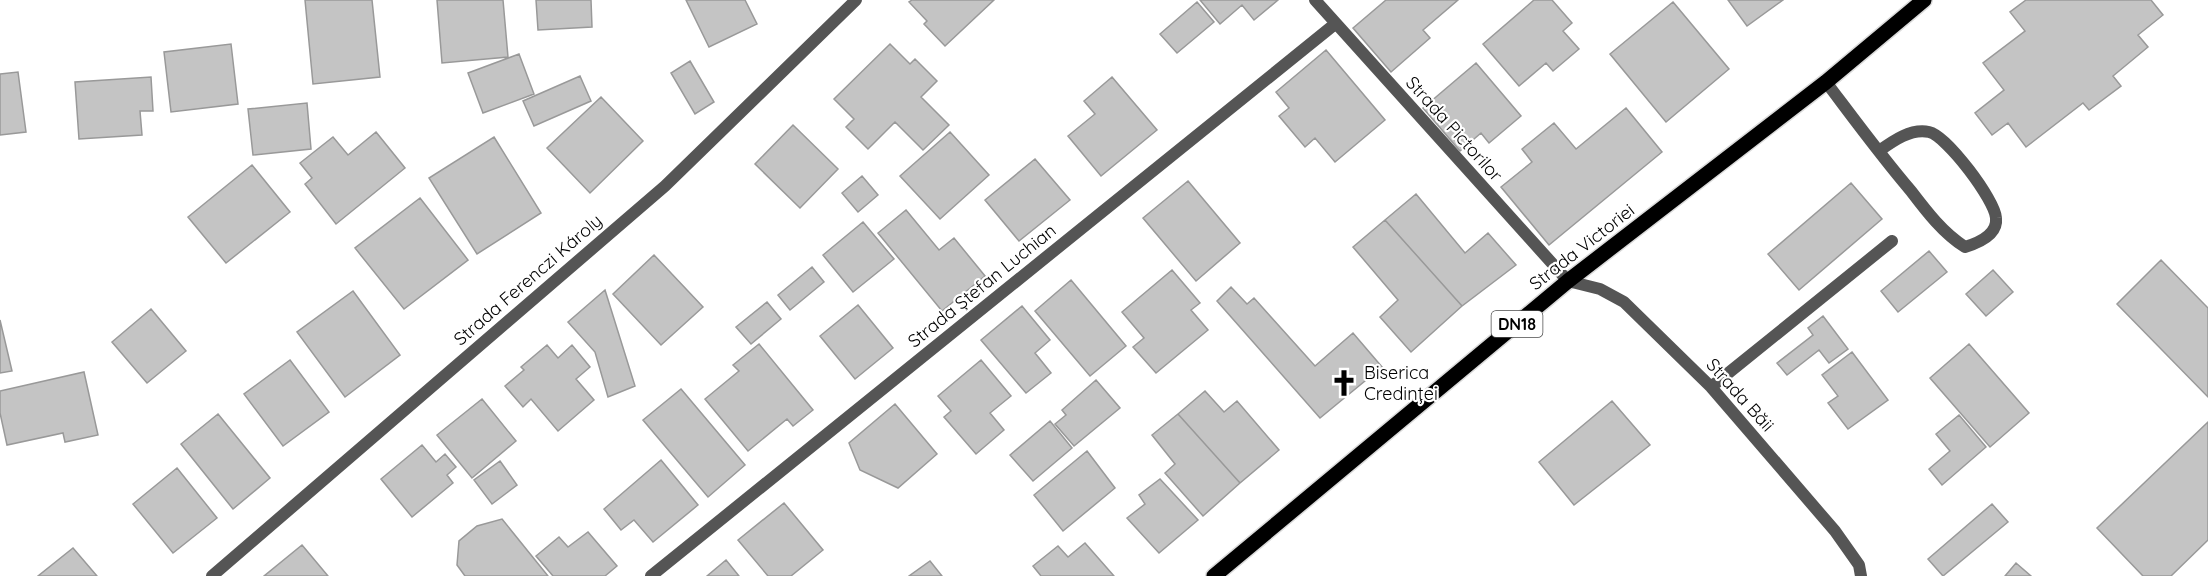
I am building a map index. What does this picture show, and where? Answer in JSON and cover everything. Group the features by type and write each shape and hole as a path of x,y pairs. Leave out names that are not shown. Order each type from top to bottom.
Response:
{"main road":[{"name":"Strada Victoriei","path":"1214,576 1568,281 1826,82 1924,0"}],"street":[{"name":"Strada Ferenczi Károly","path":"212,576 665,186 856,0"},
{"name":"Strada Pictorilor","path":"1315,0 1568,281"},
{"name":"Strada Ștefan Luchian","path":"651,576 1335,24"},
{"path":"1826,82 1879,151 1951,238 1965,247 1979,243 1992,232 1997,220 1992,206 1969,169 1942,139 1932,133 1922,131 1906,135 1879,151"},
{"path":"1711,387 1892,241"},
{"name":"Strada Băii","path":"1568,281 1600,289 1624,302 1711,387 1835,531 1860,570"}],"building":[{"path":"305,0 372,0 380,77 313,84"},
{"path":"437,0 503,0 508,57 442,63"},
{"path":"536,0 591,0 592,27 538,30"},
{"path":"686,0 745,0 757,24 709,47"},
{"path":"912,0 994,0 945,46 924,24 927,21 909,2"},
{"path":"1200,0 1278,0 1254,20 1242,5 1220,24"},
{"path":"1386,0 1458,0 1423,30 1430,38 1391,72 1353,28"},
{"path":"1534,0 1552,0 1572,23 1563,31 1579,49 1553,71 1546,63 1519,86 1483,44"},
{"path":"1728,0 1783,0 1747,26"},
{"path":"2026,0 2151,0 2163,15 2138,35 2148,47 2113,76 2121,86 2089,110 2083,103 2026,147 2008,123 1992,135 1975,113 2004,90 1983,63 2025,31 2010,12"},
{"path":"1197,2 1214,22 1177,53 1160,34"},
{"path":"1673,2 1729,69 1666,122 1610,54"},
{"path":"231,44 238,104 171,112 164,52"},
{"path":"890,44 910,64 915,59 937,81 921,97 949,125 923,150 895,122 868,149 846,127 854,119 834,99"},
{"path":"1326,50 1385,120 1335,162 1315,138 1305,147 1279,116 1289,108 1276,92"},
{"path":"519,54 534,94 483,113 468,73"},
{"path":"690,61 714,102 695,114 671,73"},
{"path":"1476,63 1521,116 1489,143 1481,133 1460,151 1423,108"},
{"path":"18,72 26,132 0,135 0,74"},
{"path":"580,76 591,101 534,126 523,101"},
{"path":"151,77 153,111 140,111 142,135 79,139 75,82"},
{"path":"1112,77 1157,130 1101,176 1068,136 1095,114 1084,101"},
{"path":"601,97 643,141 590,193 547,148"},
{"path":"307,103 311,149 253,155 248,109"},
{"path":"1626,108 1662,152 1549,245 1501,187 1532,162 1522,149 1554,123 1576,149"},
{"path":"793,125 838,169 800,208 755,164"},
{"path":"376,132 405,168 336,224 305,184 312,178 300,163 333,137 348,155"},
{"path":"950,132 989,175 940,219 900,176"},
{"path":"494,137 541,213 477,254 429,178"},
{"path":"1035,159 1070,200 1019,241 985,200"},
{"path":"252,165 290,212 226,263 188,217"},
{"path":"862,176 878,195 858,212 842,193"},
{"path":"1188,181 1240,243 1196,281 1143,218"},
{"path":"1851,183 1882,219 1799,290 1768,254"},
{"path":"1416,194 1465,253 1488,233 1516,265 1462,306 1385,220"},
{"path":"420,198 468,260 404,309 355,248"},
{"path":"906,210 939,250 954,238 985,276 942,311 878,233"},
{"path":"1385,220 1462,306 1411,352 1380,317 1398,300 1353,247"},
{"path":"863,222 894,259 853,292 823,255"},
{"path":"1929,251 1947,272 1898,312 1881,291"},
{"path":"654,255 703,307 661,345 613,294"},
{"path":"2161,260 2208,308 2208,397 2117,304"},
{"path":"812,267 824,282 790,310 778,295"},
{"path":"1172,270 1200,303 1191,310 1208,330 1156,373 1133,347 1144,338 1122,312"},
{"path":"1993,270 2013,292 1986,316 1966,294"},
{"path":"1071,280 1126,346 1090,376 1035,311"},
{"path":"1231,287 1247,304 1254,298 1315,366 1353,333 1382,367 1320,418 1217,301"},
{"path":"605,290 635,386 608,397 595,352 568,322"},
{"path":"353,291 400,355 345,397 297,332"},
{"path":"767,302 781,319 751,344 736,327"},
{"path":"858,305 893,348 855,379 820,336"},
{"path":"1022,306 1050,340 1035,353 1051,373 1026,393 981,340"},
{"path":"151,309 186,351 147,383 112,342"},
{"path":"1823,316 1848,349 1829,363 1819,350 1787,375 1777,363 1813,335 1808,328"},
{"path":"0,320 12,371 0,373"},
{"path":"759,344 813,410 793,426 787,419 748,451 705,399 739,371 733,365"},
{"path":"1969,344 2029,413 1990,447 1930,378"},
{"path":"547,345 558,358 572,345 590,367 576,379 594,400 558,431 531,399 523,407 505,386 524,370 521,367"},
{"path":"1852,352 1888,400 1848,429 1828,403 1838,396 1822,375"},
{"path":"290,360 329,412 283,446 244,394"},
{"path":"981,360 1011,396 990,413 1004,430 976,454 944,417 951,411 938,396"},
{"path":"84,372 98,435 65,442 63,433 7,445 0,413 0,391"},
{"path":"1096,380 1120,408 1074,446 1055,424 1066,415 1062,410"},
{"path":"681,389 745,465 708,497 643,420"},
{"path":"1205,391 1224,412 1237,401 1279,450 1240,483 1178,414"},
{"path":"482,399 516,441 472,478 437,435"},
{"path":"1612,401 1650,445 1574,505 1539,462"},
{"path":"895,404 937,454 898,488 860,470 849,443"},
{"path":"218,414 270,478 233,509 181,444"},
{"path":"1178,414 1240,483 1203,516 1165,473 1175,464 1152,435"},
{"path":"1959,415 1986,447 1942,485 1929,469 1950,451 1936,434"},
{"path":"1050,421 1072,448 1033,481 1010,455"},
{"path":"2208,422 2208,540 2171,576 2143,576 2097,528"},
{"path":"422,445 436,462 445,454 456,467 447,475 453,483 412,517 381,479"},
{"path":"1087,451 1115,488 1063,531 1034,495"},
{"path":"661,460 698,505 653,542 634,520 621,530 604,509"},
{"path":"500,461 517,485 492,504 474,480"},
{"path":"177,468 217,518 173,553 133,504"},
{"path":"1160,479 1198,520 1159,553 1127,518 1145,504 1139,495"},
{"path":"784,503 823,550 791,576 768,576 738,540"},
{"path":"1992,504 2008,522 1943,576 1928,559"},
{"path":"502,519 548,576 465,576 457,565 459,541 477,526"},
{"path":"588,532 617,566 605,576 553,576 536,556 559,537 568,547"},
{"path":"1085,543 1114,576 1041,576 1033,566 1058,546 1068,557"},
{"path":"302,545 328,576 264,576"},
{"path":"73,548 97,576 38,576"},
{"path":"726,560 739,576 707,576"},
{"path":"930,561 942,576 909,576"},
{"path":"2016,563 2031,576 2005,576"}],"place":[{"name":"Biserica Credinței","path":"1344,383"}]}
